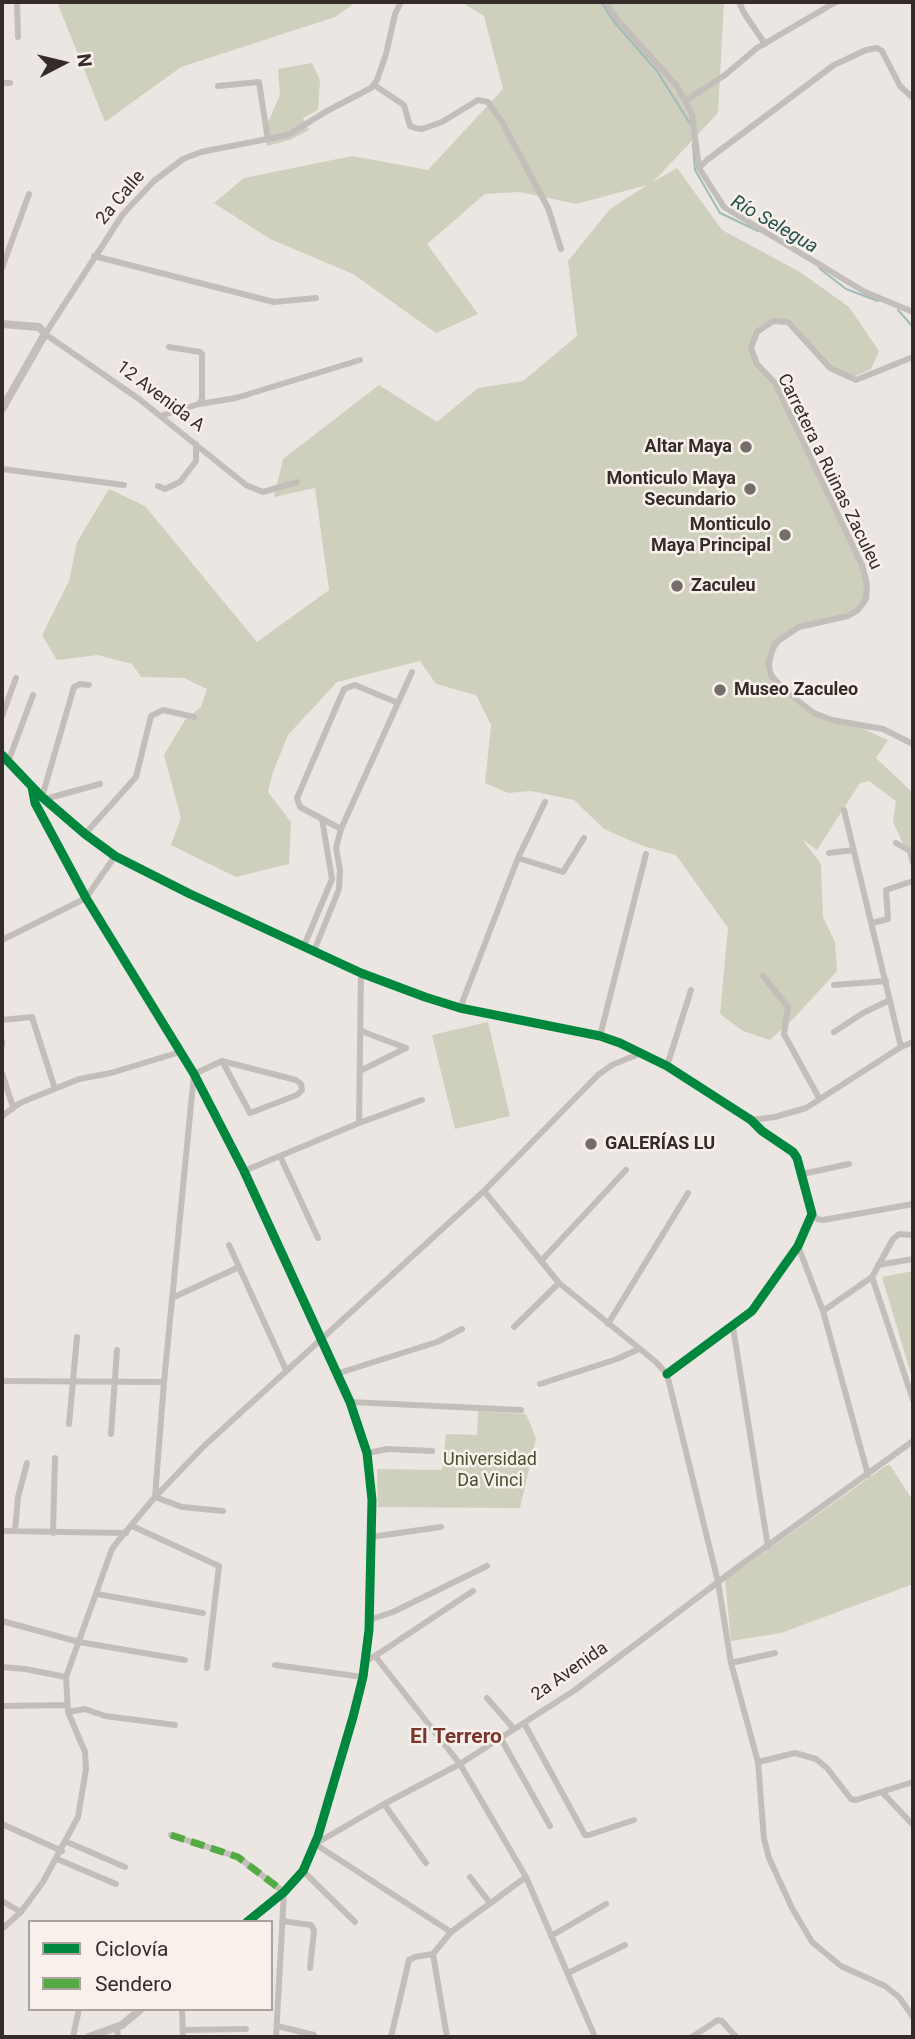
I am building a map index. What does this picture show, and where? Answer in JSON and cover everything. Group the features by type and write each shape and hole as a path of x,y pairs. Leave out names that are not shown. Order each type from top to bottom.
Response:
{"street":[{"path":"17,2 18,37"},
{"path":"401,2 374,85 404,105 410,126 415,128 422,129 442,122 478,100 488,102 502,122 548,208 561,249"},
{"path":"606,2 616,18 676,85 692,114 699,168 724,207 865,292 913,312"},
{"path":"739,2 765,44"},
{"path":"685,101 725,75 747,55 836,2"},
{"path":"699,168 834,65 866,50 877,48 882,51 900,86 913,98"},
{"path":"218,86 259,82 268,140"},
{"path":"2,83 10,83"},
{"name":"2a Calle","path":"2,409 94,256 142,192 183,159 201,152 288,135 374,85"},
{"path":"2,268 29,194"},
{"path":"94,256 274,302 316,298"},
{"name":"Carretera a Ruinas Zaculeu","path":"913,357 856,380 830,368 788,322 773,321 757,332 751,348 757,364 775,383 862,565 867,584 866,599 858,610 848,616 799,627 775,643 768,663 771,675 783,689 814,713 832,720 883,729 913,744"},
{"name":"12 Avenida A","path":"2,324 39,327 45,334 139,398 246,485 264,492 297,482"},
{"path":"169,347 202,354 202,398 199,404"},
{"path":"160,416 199,404 236,398 360,360"},
{"path":"158,486 171,487 180,482 196,461 197,444"},
{"path":"2,469 124,485"},
{"path":"314,951 339,889 336,848 341,829 412,672"},
{"path":"2,716 16,678"},
{"path":"43,798 74,687 80,684 89,685"},
{"path":"341,829 300,807 297,798 344,689 355,685 398,703"},
{"path":"33,695 5,759 43,798 115,856 361,973 460,1008 600,1036 667,1066 751,1120 793,1152 802,1174 812,1214 817,1219 913,1204"},
{"path":"85,834 136,777 151,716 163,710 194,718"},
{"path":"43,798 100,784"},
{"path":"32,787 35,803 86,898 194,1074 244,1171 350,1402 367,1453 372,1500 372,1537 369,1620 363,1677 315,1843 303,1871 284,1892 249,1920"},
{"path":"460,1008 518,858 545,802"},
{"path":"844,810 901,1047"},
{"path":"304,946 331,879 322,819"},
{"path":"518,858 563,872 584,838"},
{"path":"896,843 910,851 913,863"},
{"path":"829,853 854,850"},
{"path":"600,1036 646,854"},
{"path":"2,940 86,898 115,856"},
{"path":"872,923 888,919 886,890 913,881"},
{"path":"359,1123 361,973"},
{"path":"764,976 788,1007 784,1034 819,1098"},
{"path":"834,985 886,981"},
{"path":"667,1066 691,990"},
{"path":"834,1032 863,1013 890,1000"},
{"path":"2,1020 32,1017 55,1088"},
{"path":"360,1071 406,1048 361,1031"},
{"path":"751,1120 807,1108 819,1098 913,1042"},
{"path":"2,1116 13,1107 79,1079 111,1073 180,1052"},
{"path":"2,1929 21,1912 62,1851 78,1817 86,1769 85,1752 67,1708 66,1677 112,1549 155,1497 204,1446 484,1191 598,1075 612,1065 640,1053"},
{"path":"194,1074 222,1061 296,1080 302,1090 297,1095 250,1113 222,1061"},
{"path":"2,1073 13,1107"},
{"path":"155,1497 194,1074"},
{"path":"244,1171 422,1100"},
{"path":"280,1156 318,1238"},
{"path":"802,1174 849,1164"},
{"path":"542,1260 626,1170"},
{"path":"484,1191 559,1283 667,1374 718,1582 731,1662 758,1762 764,1839 769,1858 792,1908 812,1942 841,1966 885,1986 899,1997 913,2017"},
{"path":"608,1324 688,1193"},
{"path":"667,1374 752,1311 798,1245 812,1214"},
{"path":"823,1311 872,1277 893,1239 899,1234 913,1235"},
{"path":"229,1245 286,1370"},
{"path":"798,1245 823,1311 869,1475"},
{"path":"878,1265 913,1259"},
{"path":"172,1298 239,1267"},
{"path":"872,1277 913,1400"},
{"path":"514,1327 559,1283"},
{"path":"733,1327 768,1547"},
{"path":"336,1374 437,1342 462,1329"},
{"path":"69,1424 77,1337"},
{"path":"540,1384 639,1349"},
{"path":"111,1434 117,1350"},
{"path":"2,1381 164,1382"},
{"path":"350,1402 521,1410"},
{"name":"2a Avenida","path":"315,1843 460,1764 575,1690 718,1582 913,1441"},
{"path":"367,1453 388,1449 432,1451"},
{"path":"53,1532 55,1458"},
{"path":"15,1531 18,1497 27,1463"},
{"path":"155,1497 181,1507 223,1511"},
{"path":"132,1526 219,1566 207,1668"},
{"path":"372,1537 441,1527"},
{"path":"2,1531 126,1533"},
{"path":"369,1620 393,1612 487,1566"},
{"path":"366,1661 473,1591"},
{"path":"97,1594 203,1613"},
{"path":"2,1621 79,1642 186,1660"},
{"path":"731,1662 775,1653"},
{"path":"375,1656 460,1764 526,1877 595,2037"},
{"path":"275,1665 363,1677"},
{"path":"2,1667 66,1677"},
{"path":"486,1698 514,1729"},
{"path":"2,1706 85,1709 105,1716 175,1725"},
{"path":"524,1723 585,1835 634,1820"},
{"path":"500,1737 550,1826"},
{"path":"758,1762 794,1754 816,1759 827,1768 851,1800 883,1793 913,1782"},
{"path":"883,1793 913,1825"},
{"path":"384,1804 426,1863"},
{"path":"2,1824 62,1851"},
{"path":"171,1835 238,1857 284,1892"},
{"path":"66,1842 125,1867"},
{"path":"315,1843 451,1932"},
{"path":"57,1858 116,1884"},
{"path":"303,1871 355,1922"},
{"path":"470,1877 490,1903"},
{"path":"391,2037 410,1961 415,1957 433,1954 451,1932 526,1877"},
{"path":"276,2037 284,1892"},
{"path":"2,1901 21,1912"},
{"path":"551,1936 607,1904"},
{"path":"282,1921 311,1925 314,1930 310,1968"},
{"path":"568,1973 625,1945"},
{"path":"433,1954 447,2037"},
{"path":"74,2037 79,2011"},
{"path":"89,2037 117,2032 139,2011"},
{"path":"182,2011 183,2034 246,2029"},
{"path":"692,2037 718,2020 736,2037"},
{"path":"277,2026 314,2035"}],"green space":[{"path":"57,2 356,2 335,17 181,67 105,122"},
{"path":"461,2 724,2 718,113 653,182 677,168 722,230 800,272 849,307 879,351 871,369 855,376 844,375 830,368 788,322 773,321 757,332 751,348 757,364 775,383 862,565 866,599 858,610 799,627 781,642 774,653 771,675 819,718 857,726 888,740 876,758 913,793 913,865 893,822 896,801 869,781 860,783 817,850 802,839 821,864 823,917 835,942 837,971 770,1040 743,1031 720,1014 728,928 676,855 643,846 604,829 574,800 531,791 508,793 485,783 491,725 476,695 436,684 420,661 337,682 288,735 268,792 291,822 289,864 236,877 171,845 181,818 164,755 185,720 201,707 207,689 184,678 141,677 132,664 98,655 57,660 42,635 69,581 77,542 109,489 145,506 257,642 329,590 315,488 274,497 283,459 379,385 437,422 478,388 523,381 577,336 568,261 610,209 647,185 576,204 520,192 485,194 427,244 478,314 436,333 353,274 270,239 214,203 244,178 352,156 428,170 503,89 484,16"},
{"path":"312,63 320,80 318,110 303,118 309,130 290,140 267,146 265,129 280,95 278,69"},
{"path":"488,1022 510,1116 455,1129 432,1035"},
{"path":"913,1271 913,1381 882,1277"},
{"name":"Universidad Da Vinci","path":"478,1411 526,1414 536,1438 520,1508 378,1507 377,1469 442,1470 446,1434 477,1435"},
{"path":"890,1465 913,1501 913,1584 781,1633 731,1641 725,1580"}],"waterway":[{"name":"Río Selegua","path":"601,2 615,23 657,71 691,125"},
{"name":"Río Selegua","path":"693,144 695,170 720,213 758,231"},
{"name":"Río Selegua","path":"819,268 846,289 878,301"},
{"name":"Río Selegua","path":"898,310 913,327"}],"marked path":[{"path":"171,1835 238,1857 284,1892"}],"cycle path":[{"path":"2,755 42,797 85,834 115,856 188,893 361,973 425,997 460,1008 600,1036 620,1043 667,1066 751,1120 793,1152 812,1214 798,1246 752,1311 667,1374"},
{"path":"32,787 35,803 86,898 194,1074 244,1171 350,1402 367,1453 372,1500 369,1630 363,1677 353,1717 318,1836 303,1871 284,1892 249,1920"}],"place":[{"name":"Altar Maya","path":"746,447"},
{"name":"Monticulo Maya Secundario","path":"750,489"},
{"name":"Monticulo Maya Principal","path":"785,535"},
{"name":"Zaculeu","path":"677,586"},
{"name":"Museo Zaculeo","path":"720,690"},
{"name":"GALERÍAS LU","path":"591,1144"}],"district":[{"name":"El Terrero","path":"456,1738"}]}
